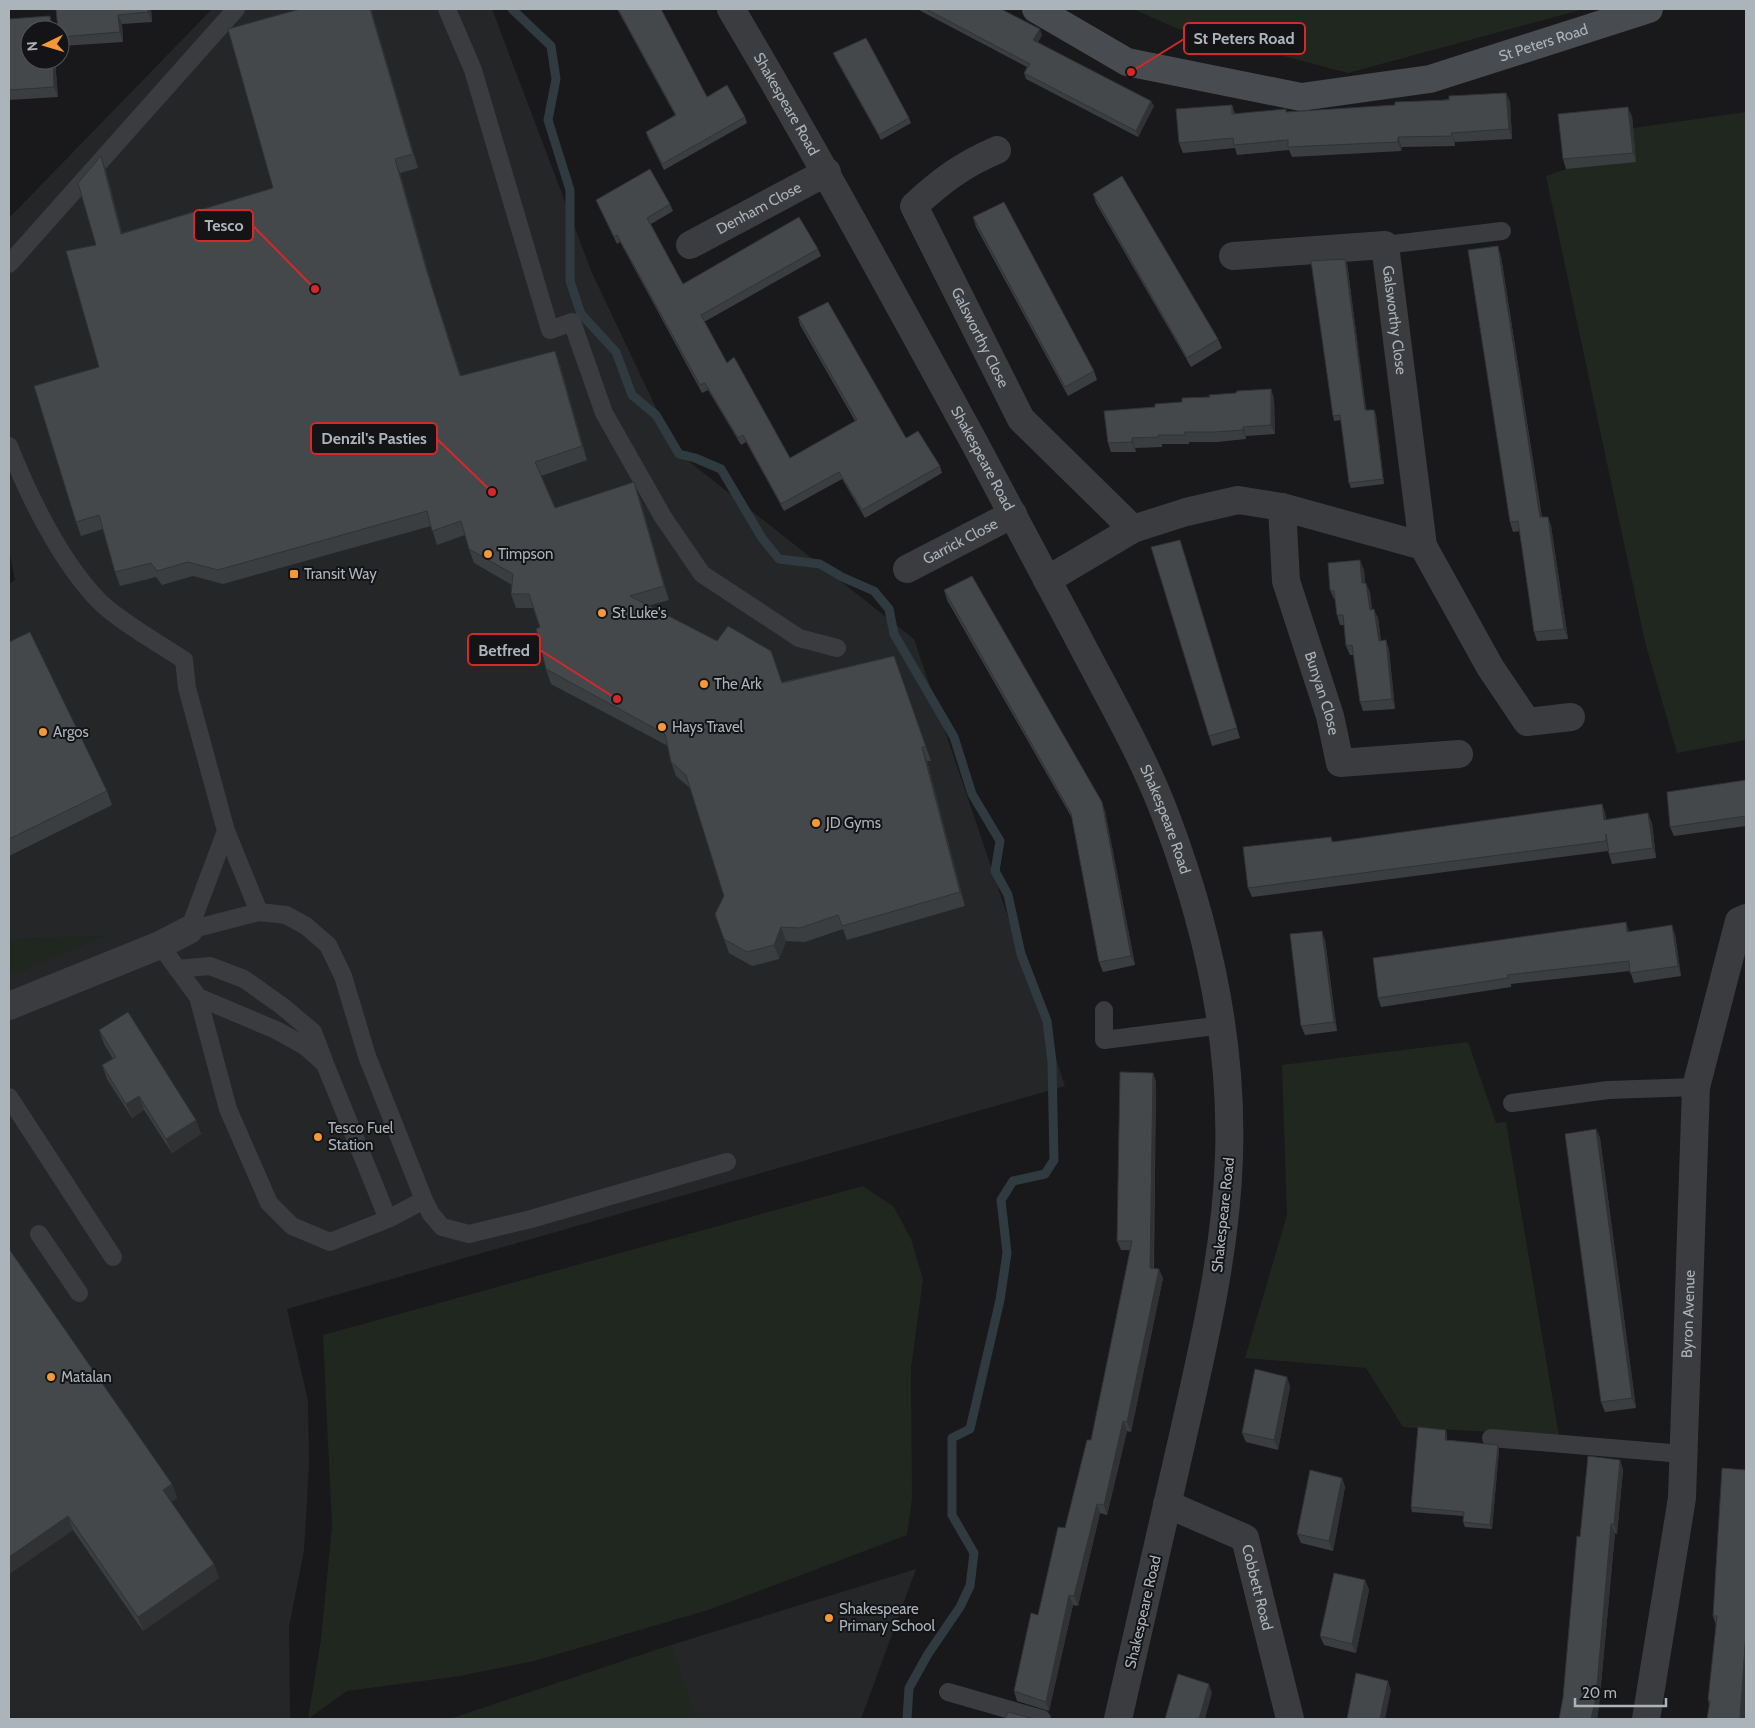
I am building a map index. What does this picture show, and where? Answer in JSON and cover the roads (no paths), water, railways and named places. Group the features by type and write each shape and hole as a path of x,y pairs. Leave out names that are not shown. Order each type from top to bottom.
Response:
{"street":[{"name":"Shakespeare Road","path":"731,9 827,172 1013,514 1139,755 1165,814 1208,943 1223,1025 1229,1119 1229,1158 1225,1210 1216,1281 1118,1719"},
{"name":"St Peters Road","path":"1036,9 1127,62 1301,97 1430,79 1650,9"},
{"name":"Galsworthy Close","path":"997,150 961,167 942,180 914,206 1021,419 1133,528"},
{"name":"Denham Close","path":"690,244 827,172"},
{"name":"Galsworthy Close","path":"1233,256 1385,245 1423,546 1490,666 1527,722 1571,717"},
{"path":"1047,580 1133,528 1186,512 1238,500 1282,507 1423,546"},
{"name":"Bunyan Close","path":"1282,507 1286,581 1330,716 1340,763 1459,754"},
{"name":"Garrick Close","path":"906,569 1013,514"},
{"name":"Byron Avenue","path":"1646,1719 1682,1498 1696,1087 1739,921 1746,918"},
{"path":"9,1006 160,945 189,930"},
{"name":"Cobbett Road","path":"1167,1504 1245,1538 1290,1719"}],"lane":[{"path":"9,264 236,9"},
{"path":"447,9 473,70 550,330 572,322 604,413 663,516 702,574 799,638 837,648"},
{"path":"1385,245 1502,231"},
{"path":"9,446 36,510 75,570 100,602 184,660 187,688 226,831 258,912"},
{"path":"189,930 226,831"},
{"path":"189,930 258,912 286,915 306,926 328,945 343,976 366,1056 424,1200 430,1214 442,1227 469,1234 531,1219 727,1162"},
{"path":"160,945 198,997 228,1109 269,1203 292,1226 330,1242 388,1219 424,1200"},
{"path":"177,969 210,966 244,979 282,1006 313,1032 388,1219"},
{"path":"198,997 283,1034 305,1046 325,1064"},
{"path":"1104,1010 1104,1040 1223,1025"},
{"path":"1512,1103 1608,1090 1696,1087"},
{"path":"9,1097 113,1258"},
{"path":"39,1234 79,1293"},
{"path":"1491,1438 1683,1454"},
{"path":"948,1692 1042,1719"}],"waterway":[{"path":"512,9 551,46 556,79 548,120 570,190 570,281 581,314 616,352 632,395 656,415 679,454 695,458 721,469 762,538 779,559 820,564 842,577 874,591 889,609 894,634 954,737 972,794 1000,841 995,871 1008,895 1021,954 1047,1021 1052,1062 1054,1160 1045,1174 1013,1181 1001,1200 1007,1253 1000,1300 970,1429 952,1438 952,1515 974,1553 970,1586 960,1607 928,1654 909,1688 907,1719"}],"place":[{"name":"St Peters Road","path":"1131,72"},
{"name":"Tesco","path":"315,289"},
{"name":"Denzil's Pasties","path":"492,492"},
{"name":"Timpson","path":"488,554"},
{"name":"Transit Way","path":"294,574"},
{"name":"St Luke's","path":"602,613"},
{"name":"The Ark","path":"704,684"},
{"name":"Betfred","path":"617,699"},
{"name":"Hays Travel","path":"662,727"},
{"name":"Argos","path":"43,732"},
{"name":"JD Gyms","path":"816,823"},
{"name":"Tesco Fuel Station","path":"318,1137"},
{"name":"Matalan","path":"51,1377"},
{"name":"Shakespeare Primary School","path":"829,1618"}]}
